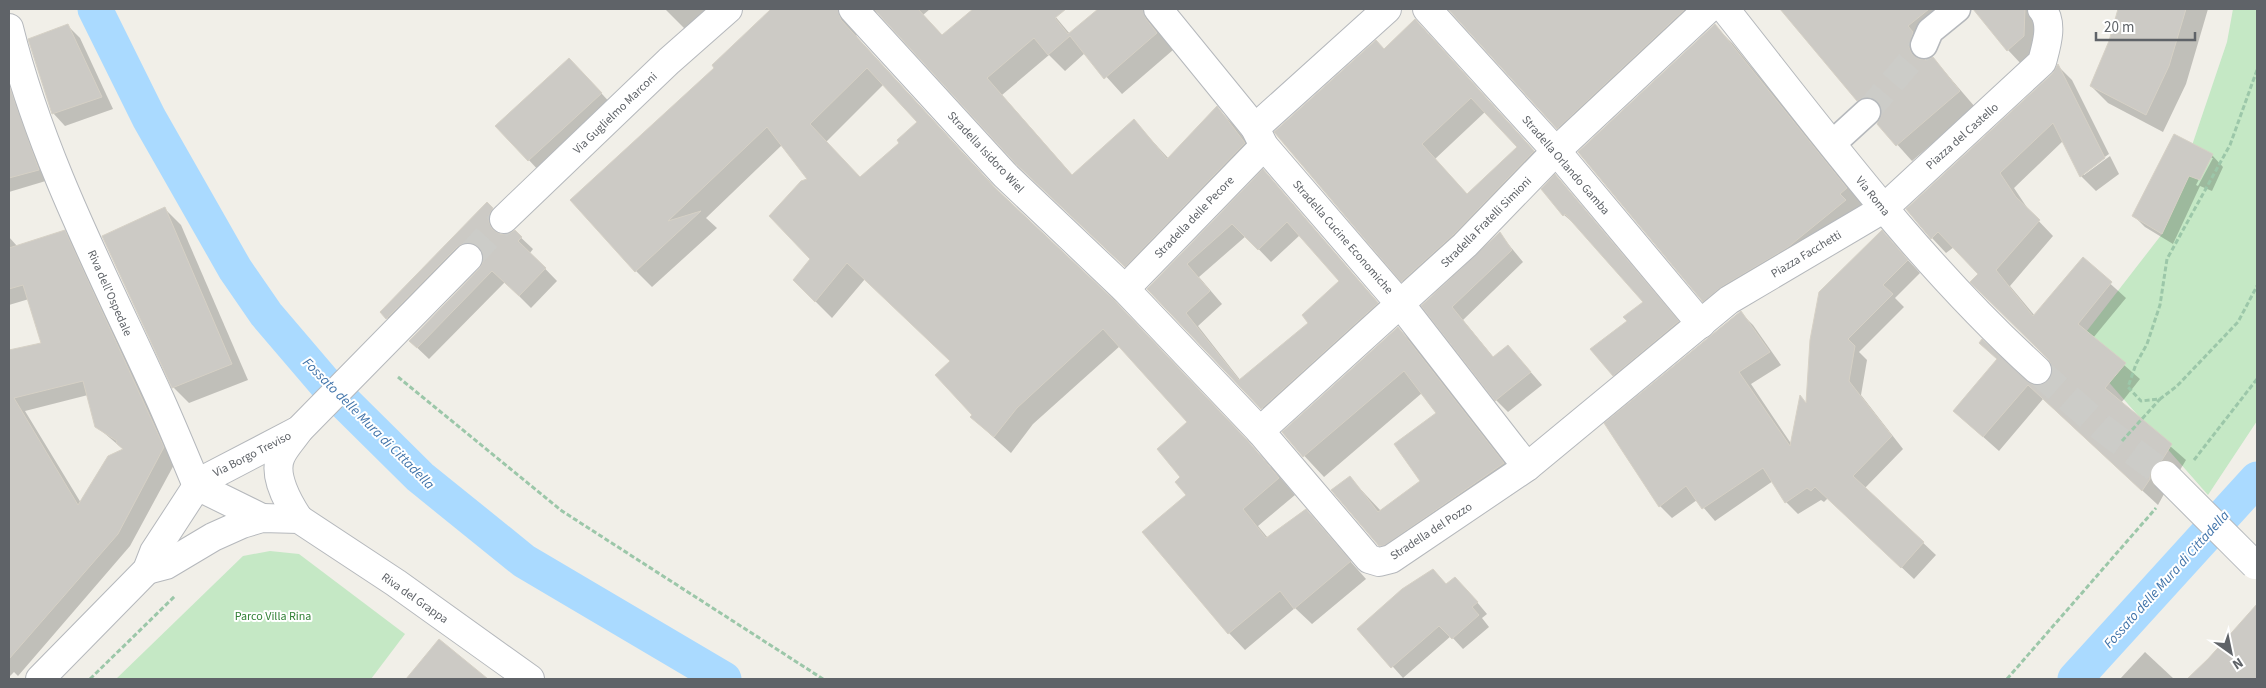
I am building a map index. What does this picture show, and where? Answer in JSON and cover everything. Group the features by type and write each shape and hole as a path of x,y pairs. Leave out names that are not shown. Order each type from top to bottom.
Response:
{"street":[{"name":"Via Guglielmo Marconi","path":"504,219 669,61 728,9"},
{"name":"Stradella Isidoro Wiel","path":"853,9 1005,174 1124,289"},
{"name":"Stradella Cucine Economiche","path":"1158,9 1259,137 1401,305 1528,467"},
{"name":"Stradella delle Pecore","path":"1124,289 1259,137 1387,9"},
{"name":"Stradella Orlando Gamba","path":"1427,9 1556,151 1701,324"},
{"name":"Stradella Fratelli Simioni","path":"1260,431 1401,305 1503,208 1556,151 1708,9"},
{"name":"Via Roma","path":"1725,9 1883,209 1989,327 2037,370"},
{"path":"1924,45 1930,30 1957,9"},
{"name":"Piazza del Castello","path":"1883,209 2042,62 2049,36 2045,12 2042,9"},
{"name":"Riva dell'Ospedale","path":"9,28 14,68 114,304 160,399 197,486"},
{"path":"1832,144 1867,112"},
{"name":"Piazza Facchetti","path":"1729,300 1883,209"},
{"name":"Via Borgo Treviso","path":"40,679 147,570 154,552 197,486 205,479 302,427 468,258"},
{"name":"Stradella del Pozzo","path":"1124,289 1260,431 1368,559 1378,562 1391,559 1528,467 1729,300"},
{"name":"Riva del Grappa","path":"302,427 280,458 281,481 286,501 299,519 396,584 530,679"},
{"path":"197,486 262,518 299,519"},
{"path":"2163,488 2256,566"},
{"name":"Via Borgo Treviso","path":"147,570 166,565 213,537 262,518"}],"path":[{"path":"2160,399 2140,401 2128,387 2136,364 2147,344 2160,305 2168,259 2230,145 2257,70"},
{"path":"2122,441 2160,399 2177,386 2238,322 2257,286"},
{"path":"398,377 562,511 823,679"},
{"path":"2190,465 2257,379"},
{"path":"2007,679 2163,488"},
{"path":"90,679 176,594"}],"green space":[{"path":"2233,9 2257,9 2257,421 2208,495 2076,345 2162,234 2227,42"},
{"name":"Parco Villa Rina","path":"270,551 299,554 405,634 371,679 116,679 243,556"}],"building":[{"path":"771,9 838,9 841,20 993,186 1114,300 1248,441 1279,478 1243,509 1266,538 1306,509 1351,561 1294,609 1280,591 1228,634 1142,532 1186,495 1175,482 1180,477 1157,449 1187,422 1103,329 1017,408 994,437 970,417 972,415 935,375 950,361 847,263 815,302 793,280 810,259 769,216 801,181 807,179 767,127 668,221 701,211 635,272 570,200 714,68 712,65","holes":["867,68 917,122 897,140 899,143 860,177 810,124"]},
{"path":"874,9 918,9 942,35 973,9 1066,9 1055,18 1068,34 1098,9 1143,9 1146,19 1157,33 1104,79 1070,36 1048,55 1034,38 987,78 1072,175 1134,119 1167,159 1217,106 1245,143 1125,267 1016,164"},
{"path":"1448,9 1685,9 1557,129"},
{"path":"1780,9 1929,9 1908,26 1913,32 1909,47 1912,54 1919,59 1926,60 1933,57 1960,91 1896,146 1877,124 1882,109 1878,102 1864,97 1857,101"},
{"path":"1973,9 2025,9 2024,36 2007,51"},
{"path":"2118,9 2186,9 2169,66 2146,115 2090,86 2109,41"},
{"path":"1415,19 1534,151 1454,234 1401,282 1274,132 1376,40 1384,49","holes":["1471,98 1517,147 1467,194 1422,144"]},
{"path":"68,24 102,97 52,114 28,39"},
{"path":"1715,24 1847,188 1840,194 1846,200 1787,248 1721,287 1703,302 1578,152"},
{"path":"569,58 602,93 528,161 495,126"},
{"path":"2058,64 2105,158 2080,177 2053,123 2000,173 2016,197 2040,220 1996,270 2033,316 2083,257 2112,282 2078,324 2126,363 2105,388 2172,444 2162,460 2154,464 2150,471 2150,479 2142,491 2028,385 1983,437 1953,411 1997,359 1979,343 1982,339 2033,385 2041,385 2048,381 2052,374 2052,366 2048,359 1970,282 1978,274 1938,232 1931,239 1906,209 2053,73"},
{"path":"9,85 39,170 9,178"},
{"path":"2174,134 2213,154 2200,180 2189,176 2162,234 2132,216"},
{"path":"1263,169 1378,303 1261,409 1147,289","holes":["1287,222 1339,281 1302,315 1308,323 1239,380 1186,313 1210,291 1187,264 1232,224 1258,250"]},
{"path":"1555,174 1679,321 1613,376 1590,349 1627,321 1623,317 1643,302 1565,214 1563,216 1541,189"},
{"path":"487,202 493,208 489,215 492,229 500,234 508,234 515,230 522,237 518,241 546,268 519,296 492,271 417,348 409,341 479,269 483,262 483,254 479,247 472,243 464,243 457,247 386,319 380,312"},
{"path":"165,207 232,364 172,388 102,236"},
{"path":"65,230 164,447 118,534 9,659 9,350 41,343 23,285 9,289 9,248","holes":["83,381 95,427 117,441 116,443 123,449 108,456 78,505 14,398"]},
{"path":"1882,230 1908,260 1883,285 1893,294 1848,339 1855,346 1849,381 1892,436 1853,476 1924,542 1901,568 1815,487 1811,491 1807,488 1785,503 1763,468 1702,509 1686,486 1659,507 1604,423 1741,311 1770,352 1739,372 1790,446 1800,395 1806,403 1810,340 1819,292"},
{"path":"1500,232 1512,250 1452,307 1493,357 1508,345 1531,372 1495,401 1421,306"},
{"path":"1398,327 1504,463 1385,545 1379,546 1331,490 1350,476 1378,512 1420,481 1394,444 1436,413 1404,371 1303,457 1282,432"},
{"path":"1433,569 1446,584 1455,577 1478,602 1472,607 1479,615 1452,639 1439,626 1391,668 1357,629 1402,589"},
{"path":"2257,604 2257,679 2187,679 2209,658"},
{"path":"439,639 488,679 406,679"}],"waterway":[{"name":"Fossato delle Mura di Cittadella","path":"95,9 149,118 235,269 266,314 324,382 420,477 524,561 724,679"},
{"name":"Fossato delle Mura di Cittadella","path":"2075,679 2257,479"}],"tunnel":[{"path":"1867,112 1924,45"},
{"path":"468,258 504,219"},
{"path":"2037,370 2101,427 2165,475"}]}
